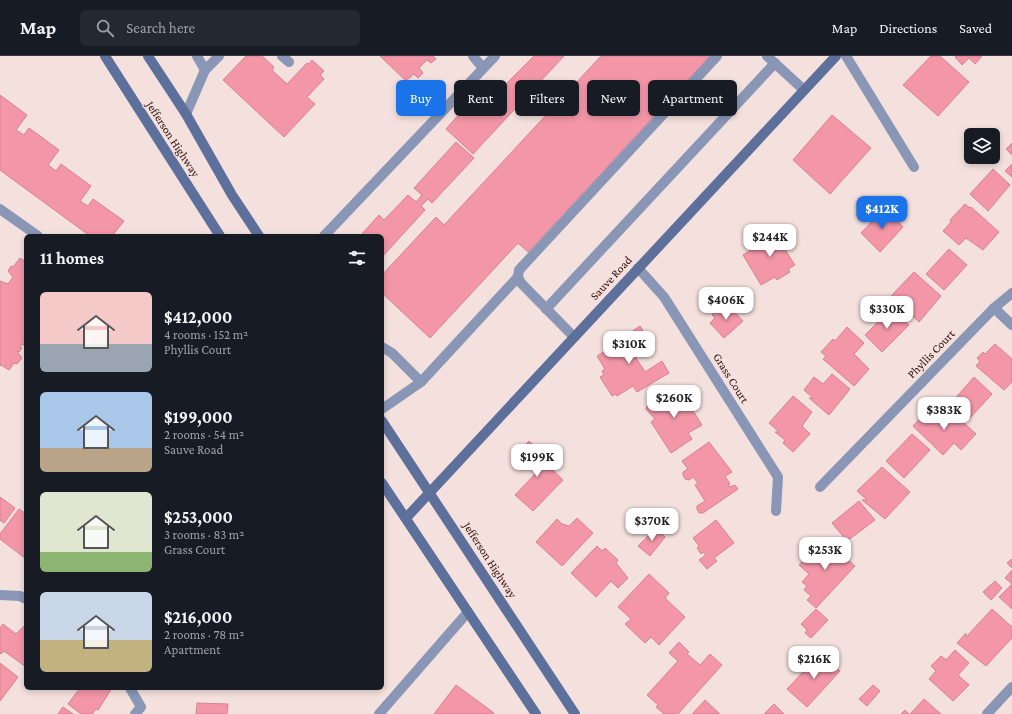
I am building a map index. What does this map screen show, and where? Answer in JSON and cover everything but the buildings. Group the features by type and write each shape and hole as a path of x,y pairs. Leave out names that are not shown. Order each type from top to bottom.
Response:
{"main road":[{"name":"Jefferson Highway","path":"105,56 219,234"},
{"name":"Jefferson Highway","path":"148,56 186,114 232,195 258,234"},
{"name":"Sauve Road","path":"406,518 836,56"},
{"name":"Jefferson Highway","path":"384,424 575,714"},
{"path":"384,486 536,714"}],"street":[{"path":"197,56 206,70"},
{"path":"186,114 206,70 219,56"},
{"path":"473,56 483,68"},
{"path":"326,234 495,56"},
{"path":"384,408 421,382 518,277 519,270 717,56"},
{"path":"846,56 914,167"},
{"path":"546,309 771,59 804,90"},
{"path":"0,209 35,234"},
{"name":"Grass Court","path":"638,268 664,297 778,477 776,511"},
{"path":"518,277 526,289 574,337"},
{"name":"Phyllis Court","path":"820,487 994,308 1012,293"},
{"path":"994,308 1012,325"},
{"path":"384,348 392,354 421,382"},
{"path":"0,595 20,596 24,598"},
{"path":"379,714 468,612"},
{"path":"987,714 1012,687"},
{"path":"131,690 141,707 136,714"}]}
